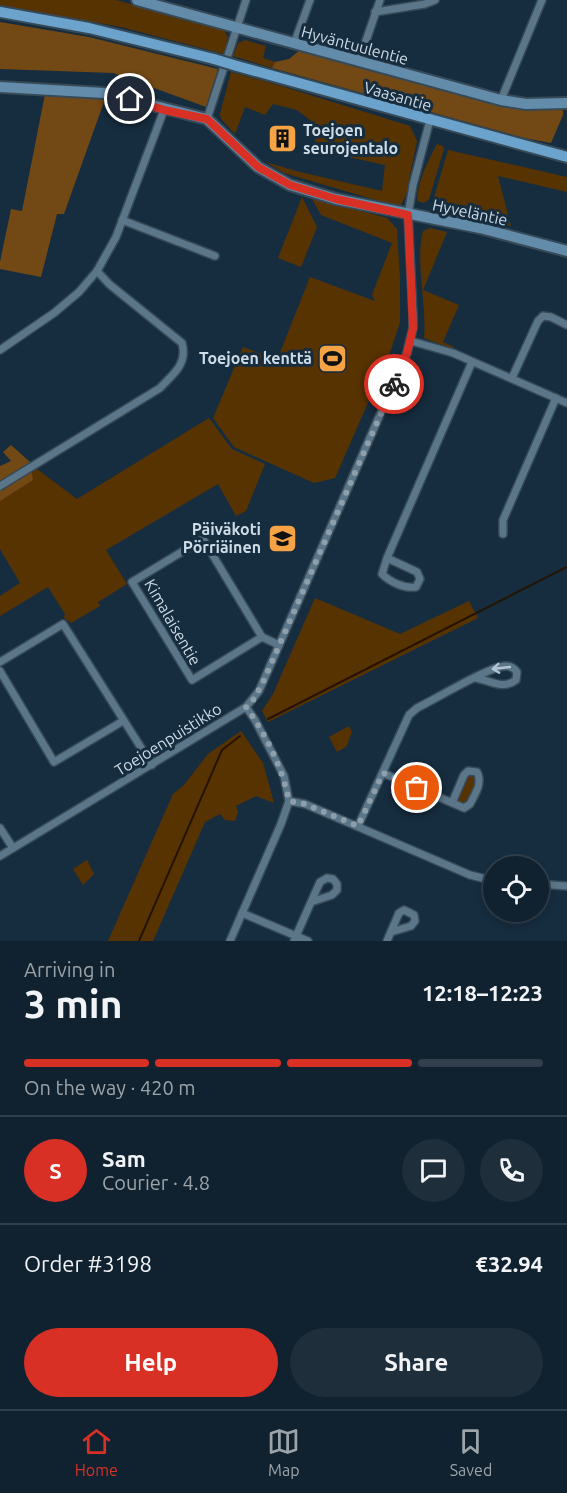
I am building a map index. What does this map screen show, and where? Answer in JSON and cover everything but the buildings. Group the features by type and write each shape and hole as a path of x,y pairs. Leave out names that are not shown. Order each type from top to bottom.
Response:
{"main road":[{"name":"Vaasantie","path":"0,12 89,28 214,59 566,157"}],"street":[{"name":"Hyväntuulentie","path":"137,0 501,100 526,104 567,104"},
{"path":"0,87 104,93 207,119 246,0"},
{"path":"294,44 310,0"},
{"path":"359,61 380,0"},
{"path":"375,12 425,4 435,0"},
{"path":"501,100 542,0"},
{"path":"0,350 54,313 79,292 97,271 111,247 164,110"},
{"name":"Hyveläntie","path":"207,119 258,167 290,185 336,199 480,228 567,251"},
{"name":"Toejoenpuistikko","path":"0,856 246,707 259,691 411,341 413,315 408,215 413,185 430,120"},
{"path":"122,220 214,256"},
{"path":"0,486 160,388 180,366 185,354 182,343 109,284 97,271"},
{"path":"512,378 538,321 543,316 551,317 567,325"},
{"path":"411,341 437,348 567,403"},
{"path":"387,558 417,572 420,579 416,587 409,588 387,578 382,574 382,568 472,362"},
{"path":"504,534 503,520 556,398"},
{"name":"Kimalaisentie","path":"203,539 262,637 192,680 132,582 203,539"},
{"path":"0,663 63,624 152,765"},
{"path":"262,637 279,645"},
{"path":"358,826 409,715 417,708 488,670 501,666 512,667 517,672 516,680 510,685 503,686 476,678"},
{"path":"0,671 54,762 123,721"},
{"path":"230,941 289,801 284,776 246,707"},
{"path":"383,773 452,803 464,808 470,804 480,783 477,772 468,771 464,775 452,803"},
{"path":"289,801 305,804 483,878"},
{"path":"0,828 13,848"},
{"path":"549,885 567,886"},
{"path":"295,938 311,902"},
{"path":"242,913 295,938 308,941"},
{"path":"387,941 391,932"}],"shaded area":[{"path":"0,0 116,0 224,30 228,37 224,54 121,27 0,5"},
{"path":"0,22 89,37 218,69 206,107 113,73 0,69"},
{"path":"245,40 266,46 263,58 275,62 272,68 233,56 238,43"},
{"path":"300,50 507,108 560,108 563,115 551,143 524,138 272,68 275,62 289,59"},
{"path":"231,72 410,126 417,141 406,195 401,205 396,206 284,173 266,162 382,191 385,165 316,150 314,123 297,110 273,104 265,115 245,107 235,134 221,119 220,114"},
{"path":"45,94 105,99 64,214 57,214 41,277 0,269 0,262 11,209 22,211"},
{"path":"437,144 443,146 444,149 429,199 424,203 417,201 419,186"},
{"path":"448,150 567,177 567,192 498,176 511,226 430,211"},
{"path":"302,197 317,227 301,267 278,258"},
{"path":"311,197 387,218 397,229 400,278 400,322 391,350 335,478 314,483 234,447 213,418 243,347 277,360 310,277 375,301 372,295 392,243 321,215"},
{"path":"430,228 447,232 423,290 459,305 443,342 454,347 453,349 424,338 420,255 423,231"},
{"path":"209,418 232,449 265,464 246,511 236,516 218,484 106,550 127,584 98,602 100,606 71,623 64,618 65,614 48,587 0,616 0,596 20,583 0,549 0,492 37,469 77,499"},
{"path":"11,445 30,462 33,480 0,501 0,466 11,461 3,452"},
{"path":"315,598 400,634 469,601 478,618 268,722 262,711 273,694"},
{"path":"349,726 352,732 346,747 337,752 329,737"},
{"path":"241,731 263,763 274,803 256,796 236,806 238,812 235,821 225,820 220,814 205,822 153,941 108,941 173,794 184,785 208,754"},
{"path":"469,775 476,777 475,787 465,804 461,804 458,797"},
{"path":"87,860 94,874 83,885 73,869"}],"waterway":[{"path":"268,719 567,567"},
{"path":"139,941 222,750 240,736"}],"way so far":[{"path":"394,384 259,691 246,707 284,776 289,801 305,804 358,826 383,773 417,788"}],"place":[{"name":"Toejoen seurojentalo","path":"282,139"},
{"name":"Toejoen kenttä","path":"333,358"},
{"name":"Päiväkoti Pörriäinen","path":"282,538"}],"route":[{"path":"130,99 164,110 207,119 258,167 290,185 336,199 408,215 413,328 407,353 394,384"}]}
